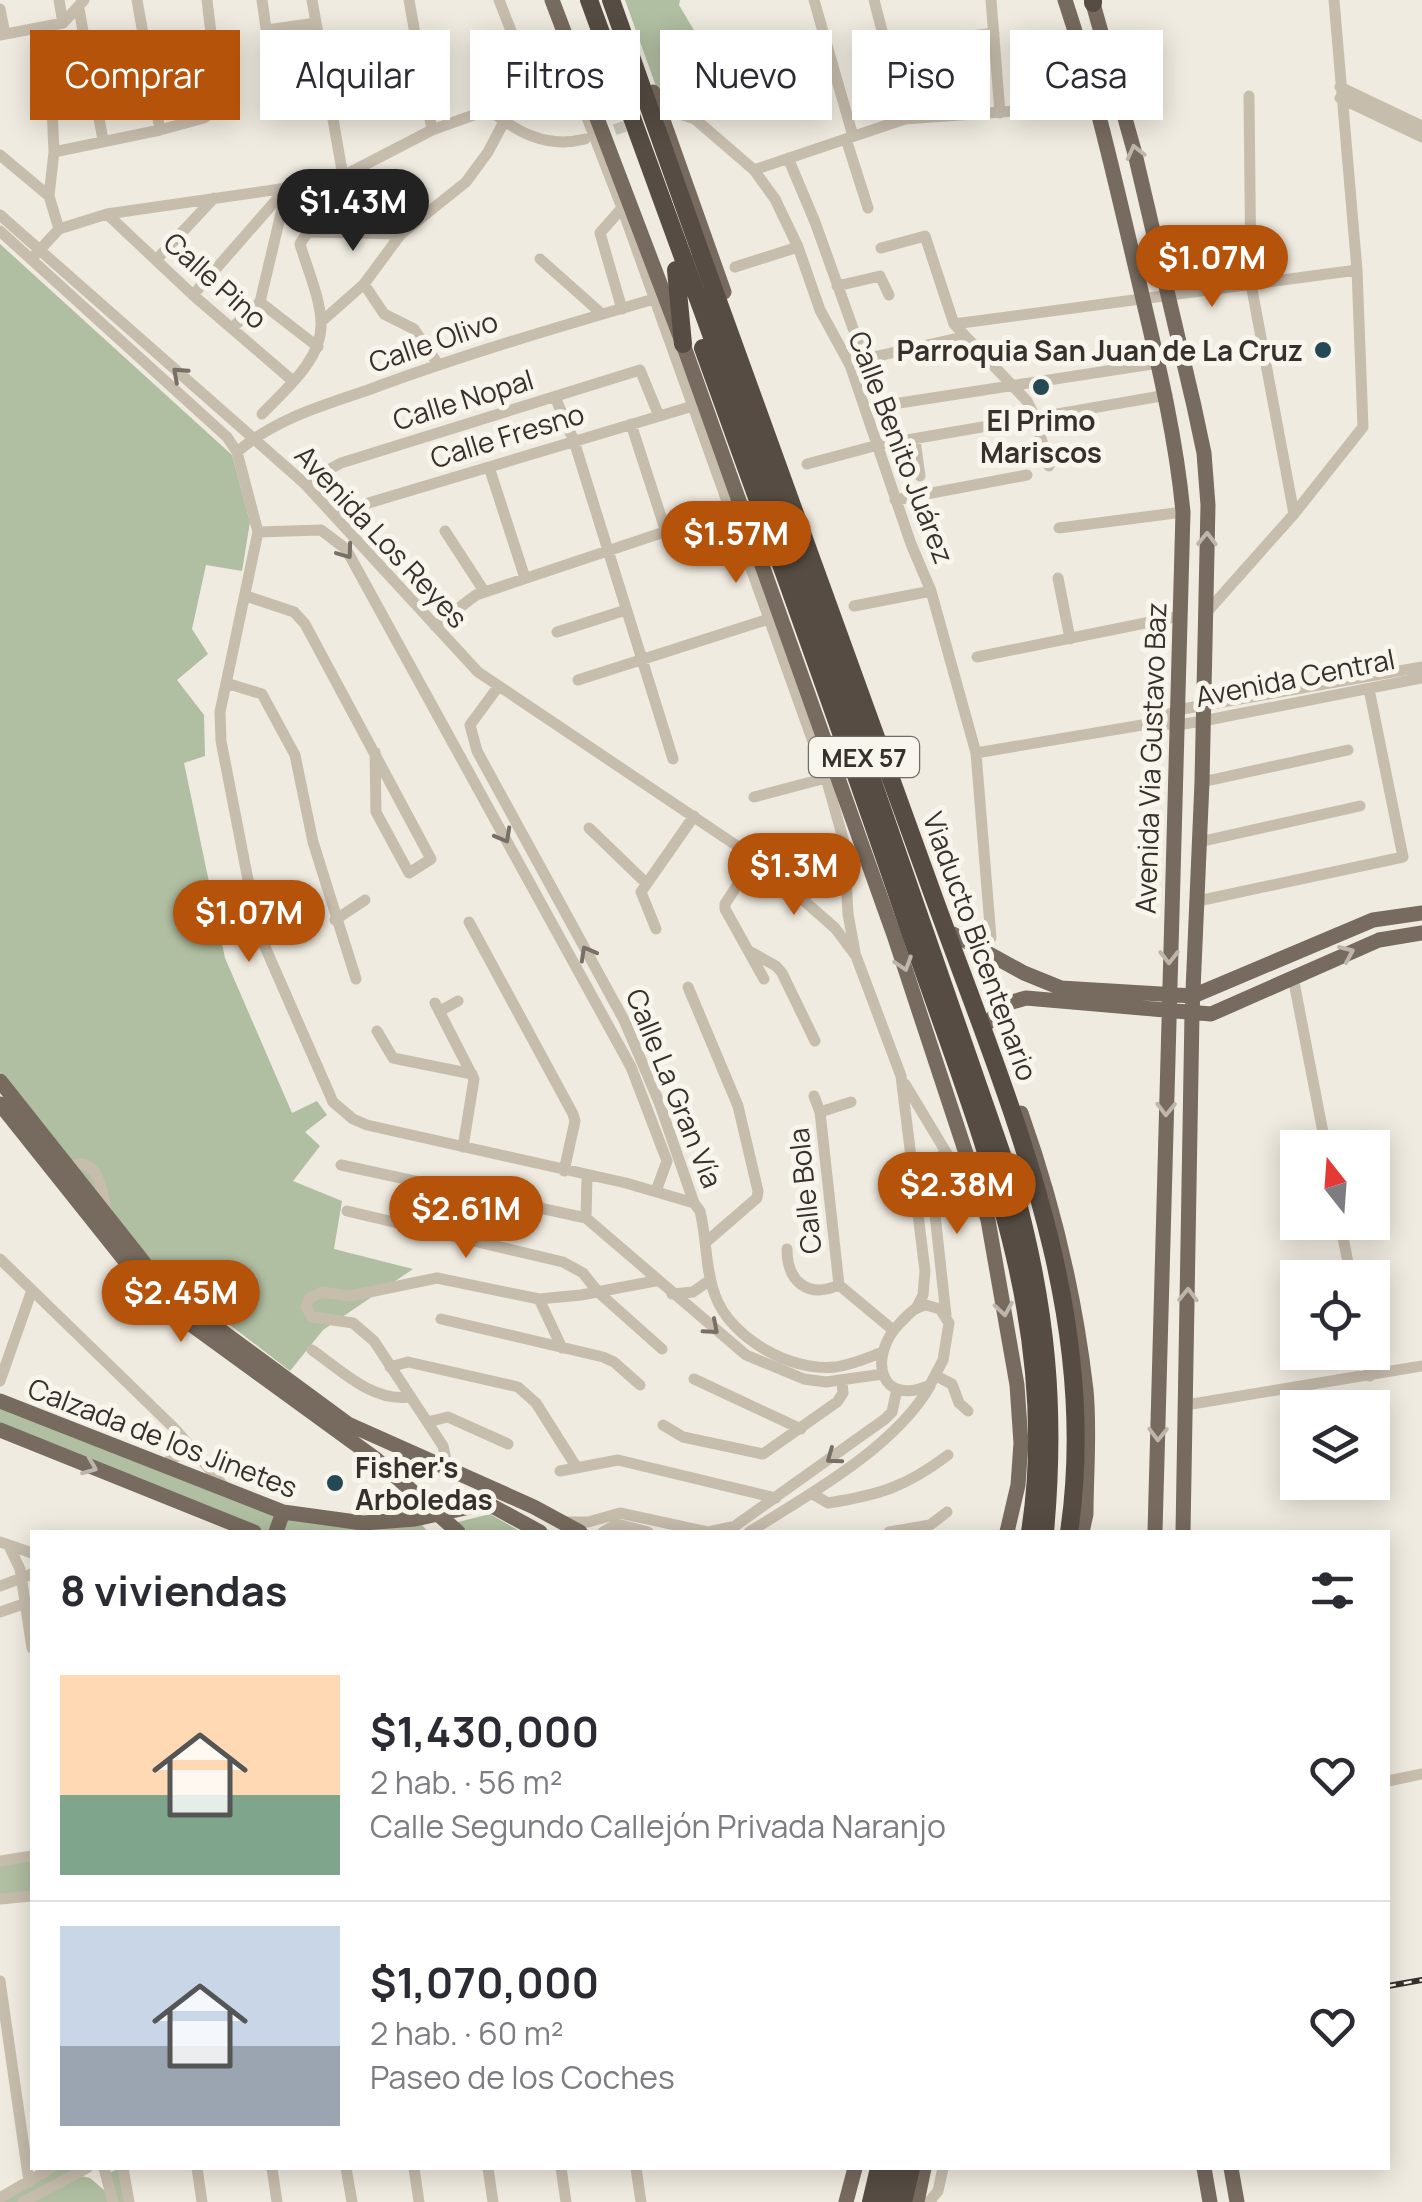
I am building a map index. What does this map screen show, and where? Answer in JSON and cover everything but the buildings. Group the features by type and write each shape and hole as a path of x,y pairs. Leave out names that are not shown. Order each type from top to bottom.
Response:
{"highway":[{"name":"MEX 57","path":"577,0 898,897 1001,1200 1017,1262 1040,1428 1030,1530"},
{"name":"MEX 57","path":"589,0 842,693 1015,1192 1032,1254 1051,1393 1051,1470 1045,1530"},
{"name":"Viaducto Bicentenario","path":"614,0 701,254 847,650 1045,1212 1070,1334 1075,1384 1075,1466 1069,1530"},
{"path":"640,134 680,164"},
{"path":"676,270 683,344"},
{"path":"870,2202 878,2170"},
{"path":"887,2202 895,2170"},
{"path":"903,2202 911,2170"}],"main road":[{"path":"552,0 563,30"},
{"path":"614,0 680,164 1048,1190 1069,1279 1086,1394 1086,1514 1082,1530"},
{"name":"Avenida Via Gustavo Baz","path":"1065,0 1074,30"},
{"name":"Avenida Via Gustavo Baz","path":"1093,1 1136,154 1204,454 1208,505 1192,1014 1183,1530"},
{"path":"594,120 683,344 894,936 988,1220 1017,1385 1021,1443 1018,1485 1007,1530"},
{"name":"Avenida Via Gustavo Baz","path":"1101,120 1167,395 1182,512 1156,1530"},
{"path":"989,1022 1006,1004 1026,998 1169,1003 1373,920 1422,913"},
{"path":"953,934 1024,973 1061,988 1169,1003 1192,1014 1218,1012 1379,940 1422,933"},
{"path":"0,1081 61,1173 146,1286 178,1315 402,1482 455,1530"},
{"path":"0,1104 178,1299 348,1424 576,1530"},
{"name":"Calzada de los Jinetes","path":"0,1401 284,1512 350,1523 424,1526 436,1515 465,1506 494,1508 536,1530"},
{"name":"Calzada de los Jinetes","path":"0,1430 249,1530"},
{"path":"149,1490 161,1466"},
{"path":"277,1530 284,1512"},
{"path":"846,2202 854,2170"},
{"path":"916,2202 924,2170"},
{"path":"1204,2170 1210,2202"},
{"path":"1231,2170 1238,2202"}],"street":[{"path":"59,0 63,23"},
{"path":"138,0 160,130"},
{"path":"54,152 204,118 215,106 218,91 207,0"},
{"path":"262,0 267,30 316,22"},
{"path":"262,414 318,347 321,322 300,244 343,176 312,0"},
{"path":"409,0 432,130"},
{"path":"499,0 511,30"},
{"path":"542,0 560,20"},
{"path":"814,0 868,208"},
{"path":"874,0 882,30"},
{"path":"991,0 1000,113"},
{"path":"1206,614 1294,514 1363,427 1357,270 1334,0"},
{"path":"0,9 2,35 63,23 81,4"},
{"path":"81,4 103,140"},
{"path":"990,33 994,32"},
{"path":"1340,93 1422,126"},
{"path":"1340,93 1422,137"},
{"path":"1249,96 1250,284 1294,514"},
{"path":"990,114 1010,112"},
{"path":"36,254 59,229 107,214 343,176 432,130 470,116"},
{"path":"53,120 50,196 59,229"},
{"path":"501,120 542,140 565,143 585,139"},
{"path":"321,322 364,284 401,234 466,182 506,120"},
{"path":"592,120 826,778 844,842 848,914 856,956"},
{"name":"Calle Benito Juárez","path":"696,120 754,170 775,199 798,247 820,310 850,365 867,408 895,500 931,591 976,752 991,938"},
{"path":"754,170 901,120"},
{"path":"0,155 50,196"},
{"path":"788,158 864,358 963,336"},
{"path":"193,294 286,188"},
{"path":"232,328 260,302 286,188"},
{"path":"156,260 214,198"},
{"path":"622,208 600,233 622,308"},
{"name":"Calle Pino","path":"107,214 293,381"},
{"name":"Avenida Los Reyes","path":"0,215 227,437 237,452"},
{"name":"Avenida Los Reyes","path":"0,231 36,254 304,484 469,664 755,858 835,928 856,956 901,1076 926,1271 918,1306"},
{"path":"306,232 401,234"},
{"path":"881,248 925,236 954,324 1027,401 1036,417 1049,466"},
{"path":"735,267 798,247"},
{"path":"540,259 602,314"},
{"path":"954,324 1357,270"},
{"path":"838,286 882,277 890,294"},
{"path":"364,284 384,314 414,329 438,364"},
{"name":"Calle Olivo","path":"237,452 290,418 438,364 654,299"},
{"path":"260,302 318,347"},
{"path":"867,408 1160,363"},
{"name":"Calle Nopal","path":"304,484 341,463 640,370 659,416"},
{"path":"808,464 878,446 1167,395"},
{"path":"555,397 574,441 674,759"},
{"name":"Calle Fresno","path":"334,513 693,406"},
{"path":"631,424 666,532"},
{"path":"915,440 920,476"},
{"path":"237,452 258,532 220,712 221,741 254,916 326,1092 353,1120 694,1202"},
{"path":"489,467 524,578"},
{"path":"895,500 1027,474"},
{"path":"436,626 466,599 484,591 730,510"},
{"path":"1060,528 1182,512"},
{"name":"Calle La Gran Vía","path":"258,532 321,530 339,541 374,598 631,1067 668,1161 656,1191"},
{"path":"445,531 484,591"},
{"path":"1058,578 1070,639"},
{"path":"854,606 931,591"},
{"path":"246,596 278,605 300,617 375,752 431,860 409,873 376,812 375,752"},
{"path":"557,632 626,610"},
{"path":"978,657 1180,616"},
{"path":"578,680 769,618"},
{"name":"Avenida Central","path":"1203,714 1422,667"},
{"name":"Avenida Central","path":"1177,717 1422,678"},
{"path":"226,683 262,694 295,755 313,842 356,979"},
{"path":"443,726 470,725 498,686"},
{"path":"1198,901 1403,857 1368,688"},
{"path":"976,752 1177,717"},
{"name":"Calle La Gran Vía","path":"470,725 477,751 624,1020 700,1211 710,1280 721,1309 739,1331 808,1366 836,1367 880,1353"},
{"path":"1202,782 1348,750"},
{"path":"754,797 826,778"},
{"path":"1199,842 1360,806"},
{"path":"656,929 641,898 646,884 694,816"},
{"path":"589,828 646,884"},
{"path":"755,858 726,904 764,979"},
{"name":"Avenida Los Reyes","path":"755,858 781,868 818,872 846,867"},
{"path":"803,899 814,889 818,872"},
{"path":"335,920 365,900"},
{"path":"469,922 573,1114 575,1121 564,1171"},
{"path":"749,950 782,973 815,1040"},
{"path":"1293,977 1323,1130"},
{"path":"688,987 738,1106 758,1191 757,1198 706,1242"},
{"path":"458,1000 438,1007 472,1074 474,1086 462,1147"},
{"path":"377,1031 390,1056 398,1060 472,1074"},
{"path":"901,1076 988,1220"},
{"path":"814,1096 820,1112"},
{"name":"Calle Bola","path":"851,1102 820,1112 839,1285 893,1330"},
{"path":"752,1530 811,1493 907,1421 933,1381 948,1340 949,1323 932,1185 932,1169 944,1152"},
{"path":"341,1165 586,1218 746,1355 804,1379 842,1382 883,1374"},
{"path":"586,1218 587,1176"},
{"path":"586,1202 604,1180"},
{"path":"347,1212 563,1262 583,1273 598,1292 662,1350"},
{"path":"787,1249 788,1270 798,1281 819,1290 839,1285"},
{"path":"0,1259 176,1430 229,1491"},
{"path":"444,1467 443,1446 374,1341 361,1328 344,1321 312,1317 306,1307 309,1298 322,1292 350,1296 437,1278 539,1299 656,1281"},
{"path":"672,1294 693,1292 710,1280"},
{"path":"0,1381 32,1290"},
{"path":"539,1299 562,1348"},
{"path":"946,1314 935,1306 918,1306 893,1330 880,1353 883,1374 897,1389 912,1392 933,1381 952,1384 958,1401 968,1411"},
{"path":"441,1319 609,1359 640,1385"},
{"path":"312,1350 375,1394 390,1399 409,1397"},
{"path":"390,1367 408,1362 518,1387 536,1404 578,1468"},
{"path":"1186,1405 1422,1366"},
{"path":"1369,1370 1370,1376"},
{"path":"694,1380 801,1429"},
{"path":"662,1425 683,1437 760,1454 837,1402 843,1393 842,1382"},
{"path":"724,1530 776,1498 884,1419 892,1412 897,1389"},
{"path":"430,1428 448,1418 508,1444"},
{"path":"161,1466 177,1456 176,1430"},
{"path":"811,1493 828,1503 884,1493 929,1470 948,1455"},
{"path":"402,1482 418,1456"},
{"path":"560,1472 606,1460 630,1462 776,1498"},
{"path":"901,1530 930,1525 947,1512"},
{"path":"603,1527 614,1513 702,1530"},
{"path":"561,1522 622,1525 641,1530"},
{"path":"5,1544 30,1552"},
{"path":"0,1612 30,1602 27,1576 5,1544"},
{"path":"0,1586 27,1576"},
{"path":"1390,1782 1422,1774"},
{"path":"0,1861 30,1856"},
{"path":"0,1900 30,1896"},
{"path":"0,1981 29,2182"},
{"path":"0,2198 47,2170"},
{"path":"23,2202 83,2170"},
{"path":"105,2170 113,2202"},
{"path":"123,2170 128,2202"},
{"path":"197,2170 202,2202"},
{"path":"272,2170 277,2202"},
{"path":"346,2170 352,2202"},
{"path":"414,2170 419,2202"},
{"path":"488,2170 493,2202"},
{"path":"561,2170 566,2202"},
{"path":"636,2170 641,2202"},
{"path":"929,2202 938,2191 943,2170"}],"green space":[{"path":"625,0 680,0 679,5 694,30 660,30 660,97 640,42 640,30 636,30"},
{"path":"0,244 232,455 250,522 242,571 206,565 192,629 208,654 177,680 204,715 205,756 184,763 225,958 292,1113 317,1101 327,1115 305,1132 320,1146 293,1181 342,1201 334,1249 413,1269 323,1330 290,1371 165,1275 108,1211 0,1072"},
{"path":"0,1403 282,1514 418,1520 426,1530 252,1530 0,1429"},
{"path":"490,1514 518,1530 466,1530 454,1523"},
{"path":"30,1856 30,1896 0,1899 0,1861"},
{"path":"48,2170 83,2170 77,2175 90,2178 111,2196 106,2175 119,2170 127,2202 0,2202"}],"tunnel":[{"path":"599,135 638,122"}],"railway":[{"path":"1390,1986 1422,1980"}],"place":[{"name":"Parroquia San Juan de La Cruz","path":"1323,350"},
{"name":"El Primo Mariscos","path":"1041,387"},
{"name":"Fisher's Arboledas","path":"335,1483"}]}
